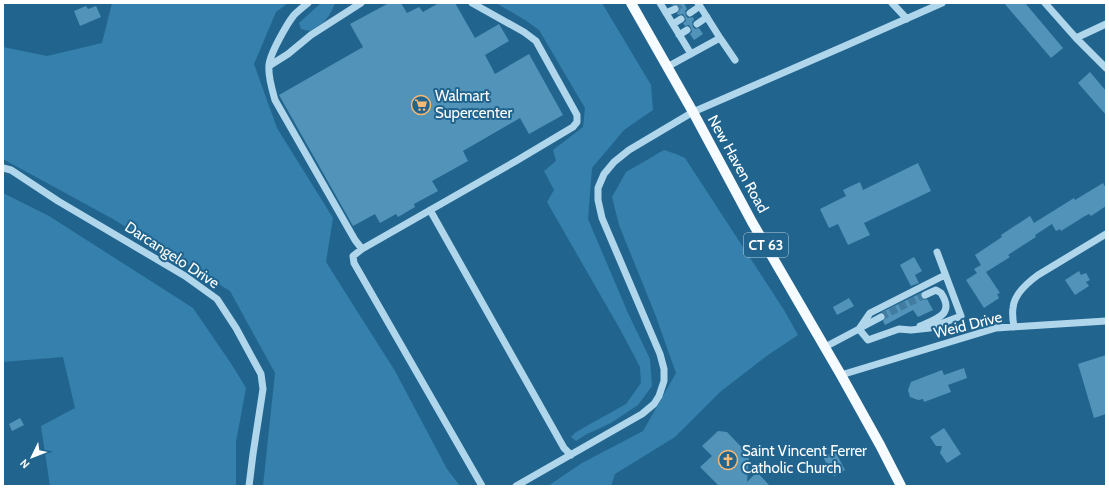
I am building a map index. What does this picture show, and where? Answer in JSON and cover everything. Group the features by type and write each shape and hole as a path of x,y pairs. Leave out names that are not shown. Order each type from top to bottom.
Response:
{"main road":[{"name":"New Haven Road","path":"630,3 693,112 752,222 878,440 901,486"}],"street":[{"path":"308,3 294,14 270,57 269,66 275,100 354,240 362,249"},
{"path":"269,66 288,54 311,35 361,3"},
{"path":"472,3 524,32 536,41 577,115 577,122 573,127 535,150 362,249 353,256 354,263 482,486"},
{"path":"660,3 691,54"},
{"path":"892,3 907,19"},
{"path":"516,486 646,412 659,396 664,381 664,369 660,354 602,218 598,200 598,188 604,174 614,162 629,150 693,112 942,3"},
{"path":"1046,3 1076,38 1106,68"},
{"path":"690,13 699,5 735,60"},
{"path":"666,14 674,9"},
{"path":"696,24 707,17"},
{"path":"673,24 681,19"},
{"path":"1076,38 1106,24"},
{"path":"679,35 687,30"},
{"path":"667,67 720,38"},
{"name":"Darcangelo Drive","path":"3,168 11,170 58,201 185,276 217,300 236,328 261,374 263,389 249,486"},
{"path":"430,210 564,448 571,455"},
{"path":"1014,327 1013,307 1015,299 1029,282 1106,234"},
{"path":"859,329 868,340 899,329 911,330 930,328 960,316 937,252"},
{"path":"859,329 870,313 945,275"},
{"path":"911,330 938,318 946,310 947,304 941,293 936,290 925,295"},
{"path":"825,347 881,317"},
{"name":"Weid Drive","path":"841,375 996,328 1106,321"}],"shaded area":[{"path":"112,3 288,3 276,12 254,64 277,128 333,218 326,262 395,371 447,469 460,486 263,486 275,373 230,291 113,219 3,159 3,47 47,56 102,43"},
{"path":"321,3 335,3 328,17 323,23 310,31 301,29 299,23"},
{"path":"496,3 602,3 651,85 653,110 624,130 592,168 588,219 628,313 650,359 652,386 638,405 611,423 585,435 576,441 571,437 576,432 626,404 641,383 640,367 547,202 554,190 544,171 556,161 553,150 583,127 585,108 539,30"},
{"path":"664,150 685,158 784,310 798,335 768,355 720,392 675,437 615,474 611,486 548,486 582,463 643,431 676,373 655,314 619,225 612,197 626,172"},
{"path":"3,193 49,216 193,308 246,388 236,442 236,486 50,486 41,426 75,408 63,357 3,362"}],"building":[{"name":"Walmart Supercenter","path":"389,3 401,3 407,13 419,7 423,12 439,3 455,3 475,38 499,24 509,41 485,55 495,74 529,54 563,115 529,134 520,118 463,151 468,161 432,181 438,191 414,204 415,207 398,217 396,214 380,223 375,214 353,226 279,95 363,47 350,24"},
{"path":"671,3 684,3 687,9 685,11 686,16 688,18 693,17 693,27 695,29 699,28 703,34 694,40 690,34 692,32 691,28 689,25 685,26 683,23 686,21 685,17 683,14 678,15 677,13 680,10 679,7 676,4 672,5"},
{"path":"1004,3 1025,3 1063,48 1051,58"},
{"path":"86,6 88,9 96,6 101,17 80,26 74,11"},
{"path":"1090,72 1106,91 1106,115 1078,83"},
{"path":"918,163 931,191 864,223 870,235 848,245 838,224 829,228 820,209 846,196 843,190 860,182 863,190"},
{"path":"1103,183 1106,188 1106,206 1091,216 1089,214 1085,216 1061,231 1060,229 1056,231 1052,224 1035,235 1036,237 1008,255 1010,257 986,272 1000,293 997,294 999,298 984,308 966,280 977,273 974,269 981,265 975,255 1002,237 1001,235 1030,216 1034,223 1074,198 1075,200"},
{"path":"914,257 922,271 915,275 919,283 911,286 900,265"},
{"path":"1079,271 1081,275 1086,273 1090,280 1086,282 1089,286 1075,295 1065,280"},
{"path":"921,293 921,297 924,300 927,299 933,310 918,317 913,310 885,325 883,321 886,317 882,312"},
{"path":"849,298 854,306 837,315 833,307"},
{"path":"1106,355 1106,414 1094,418 1078,364"},
{"path":"964,368 967,378 948,385 951,392 924,402 923,399 918,400 910,397 908,390 911,382 942,370 944,375"},
{"path":"20,418 24,425 12,431 9,424"},
{"path":"944,428 961,454 947,463 940,453 942,446 936,446 930,437"},
{"name":"Saint Vincent Ferrer Catholic Church","path":"718,431 727,432 749,455 747,482 757,472 770,486 719,486 700,467 712,456 702,446"},
{"path":"835,451 845,470 834,476 823,457"}],"tunnel":[{"path":"675,9 683,3"},
{"path":"881,317 925,295"}],"place":[{"name":"Walmart Supercenter","path":"421,105"},
{"name":"Saint Vincent Ferrer Catholic Church","path":"728,460"}]}
